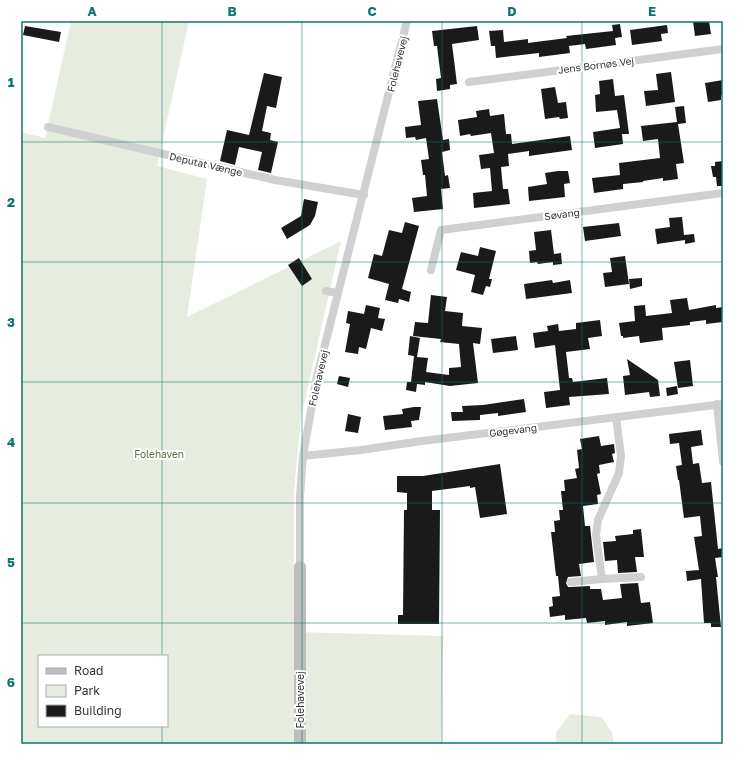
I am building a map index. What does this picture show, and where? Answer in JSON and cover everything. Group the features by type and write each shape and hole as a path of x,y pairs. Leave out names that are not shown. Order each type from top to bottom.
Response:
{"street":[{"name":"Folehavevej","path":"300,744 300,496 303,456 317,376 407,21"},
{"name":"Jens Bornøs Vej","path":"469,82 723,49"},
{"name":"Deputat Vænge","path":"48,127 275,180 364,195"},
{"name":"Søvang","path":"431,270 441,230 723,193"},
{"path":"326,291 338,293"},
{"path":"720,404 723,462"},
{"name":"Gøgevang","path":"303,456 361,450 720,404"},
{"path":"602,578 596,535 598,520 619,473 621,456 616,417"},
{"path":"571,582 602,578 641,577"}],"green space":[{"name":"Folehaven","path":"71,21 189,21 157,166 207,179 187,317 341,241 301,417 294,490 294,632 443,636 441,744 21,744 21,132 45,138"},
{"path":"570,714 601,717 612,732 614,744 556,744 556,732"}],"building":[{"path":"693,21 709,21 711,34 695,36"},
{"path":"620,24 622,37 615,38 616,45 586,49 585,44 569,46 570,53 539,57 539,53 496,58 495,46 491,46 489,31 503,30 504,42 528,39 528,43 567,38 566,36 613,31 612,25"},
{"path":"667,25 668,33 661,34 662,41 632,45 630,30"},
{"path":"25,26 61,32 59,42 23,35"},
{"path":"477,26 479,40 452,44 457,84 450,85 450,89 437,91 436,79 441,78 437,46 434,46 432,31"},
{"path":"671,72 675,102 646,106 644,91 658,90 656,74"},
{"path":"264,73 282,77 276,108 267,106 262,131 271,133 270,140 278,142 271,173 258,170 262,152 239,147 235,165 220,161 227,130 249,135"},
{"path":"613,79 615,96 624,95 629,134 622,134 623,144 595,148 593,132 620,128 617,110 596,112 595,95 600,94 599,81"},
{"path":"723,80 723,95 721,95 721,100 708,102 705,83"},
{"path":"555,87 558,103 566,102 568,118 560,119 559,117 545,119 541,89"},
{"path":"437,99 443,140 449,139 450,150 442,152 445,176 448,175 450,188 441,189 443,209 414,212 412,198 427,196 425,175 423,175 421,160 429,159 426,138 416,140 415,137 406,138 405,127 421,125 418,101"},
{"path":"684,106 686,123 678,124 684,163 676,164 678,179 663,181 663,178 623,184 623,189 594,193 592,178 620,175 619,163 660,158 658,139 643,141 641,126 677,122 675,107"},
{"path":"489,109 490,116 504,114 506,134 511,134 512,144 570,136 572,150 529,156 529,151 508,154 509,166 501,167 503,189 508,189 510,204 474,208 473,193 492,191 490,168 481,169 479,155 494,153 491,133 460,136 458,120 477,117 476,111"},
{"path":"723,161 723,186 717,186 716,177 713,177 711,166 715,166 715,162"},
{"path":"568,171 570,183 564,184 565,197 529,201 528,187 547,184 545,173"},
{"path":"304,199 318,202 315,216 310,225 287,239 281,228 301,216"},
{"path":"682,217 684,235 694,234 695,242 685,244 685,240 657,244 655,229 670,227 669,218"},
{"path":"405,222 419,226 402,289 411,292 409,302 399,299 398,303 385,300 389,284 368,278 374,254 382,256 389,230 402,233"},
{"path":"619,223 621,236 585,241 583,227"},
{"path":"551,230 554,254 561,253 562,264 553,265 553,262 538,264 537,262 530,263 529,251 536,250 534,232"},
{"path":"480,247 496,251 489,279 492,279 490,287 486,286 483,295 471,292 475,275 456,270 461,252 478,256"},
{"path":"625,256 629,284 605,287 603,273 612,272 610,258"},
{"path":"299,258 312,279 302,286 288,265"},
{"path":"642,278 642,286 630,289 629,279"},
{"path":"552,280 553,283 570,280 572,293 526,299 524,284"},
{"path":"431,295 447,297 445,311 463,313 462,326 482,328 480,344 473,343 478,383 450,386 425,382 425,385 417,384 416,392 406,390 407,382 411,382 414,356 408,355 410,336 420,338 417,357 428,358 426,372 449,375 449,368 461,367 459,344 440,342 441,339 413,336 415,322 428,323"},
{"path":"687,298 689,310 716,305 716,308 723,307 723,322 706,324 706,320 690,322 690,325 662,328 663,340 640,343 639,336 623,338 623,336 621,336 619,323 635,321 634,306 645,305 646,316 672,313 670,300"},
{"path":"366,305 380,308 378,318 385,319 382,331 371,328 366,349 359,347 358,354 345,352 350,324 346,323 348,311 364,314"},
{"path":"600,320 602,336 588,338 590,349 566,352 569,378 572,378 573,382 607,378 609,394 569,397 570,405 546,408 544,392 560,390 555,345 535,348 533,333 548,331 547,326 558,324 559,331 576,329 576,323"},
{"path":"516,336 518,350 493,353 491,339"},
{"path":"627,359 658,380 660,396 650,397 649,392 625,395 623,376 630,375"},
{"path":"690,360 693,386 678,388 674,362"},
{"path":"339,376 350,378 348,387 337,384"},
{"path":"677,386 678,394 667,396 666,388"},
{"path":"524,399 526,412 498,416 498,413 480,415 480,420 452,421 451,412 463,412 462,406 483,405"},
{"path":"421,407 419,420 411,421 412,427 385,430 383,416 403,414 402,409"},
{"path":"348,414 361,417 358,433 345,431"},
{"path":"701,430 703,445 691,447 693,464 699,463 702,483 711,482 718,549 723,548 723,557 715,558 718,577 716,577 721,627 711,627 711,623 704,623 701,579 687,581 686,571 699,570 694,537 702,536 700,516 684,518 676,466 682,465 679,443 670,444 669,434"},
{"path":"599,436 601,446 614,444 615,453 612,454 614,462 599,465 600,473 597,474 601,494 597,495 598,504 583,506 585,526 590,526 594,562 579,564 581,576 568,577 566,583 568,587 590,586 590,589 601,589 603,600 622,598 620,584 638,583 641,603 650,602 653,623 627,626 627,622 605,625 605,621 587,623 586,618 565,620 565,615 550,617 549,607 553,606 552,597 560,596 551,532 555,532 554,521 560,520 559,510 563,510 561,491 565,491 564,480 577,478 575,469 579,468 577,450 582,449 580,439"},
{"path":"500,464 507,514 480,518 475,487 470,488 470,486 432,491 432,510 440,510 439,624 398,624 398,615 403,615 404,510 407,510 407,493 397,492 397,476 423,476"},
{"path":"641,529 644,557 635,557 637,572 618,573 617,560 605,561 603,542 616,541 615,536 633,534 633,530"}]}
